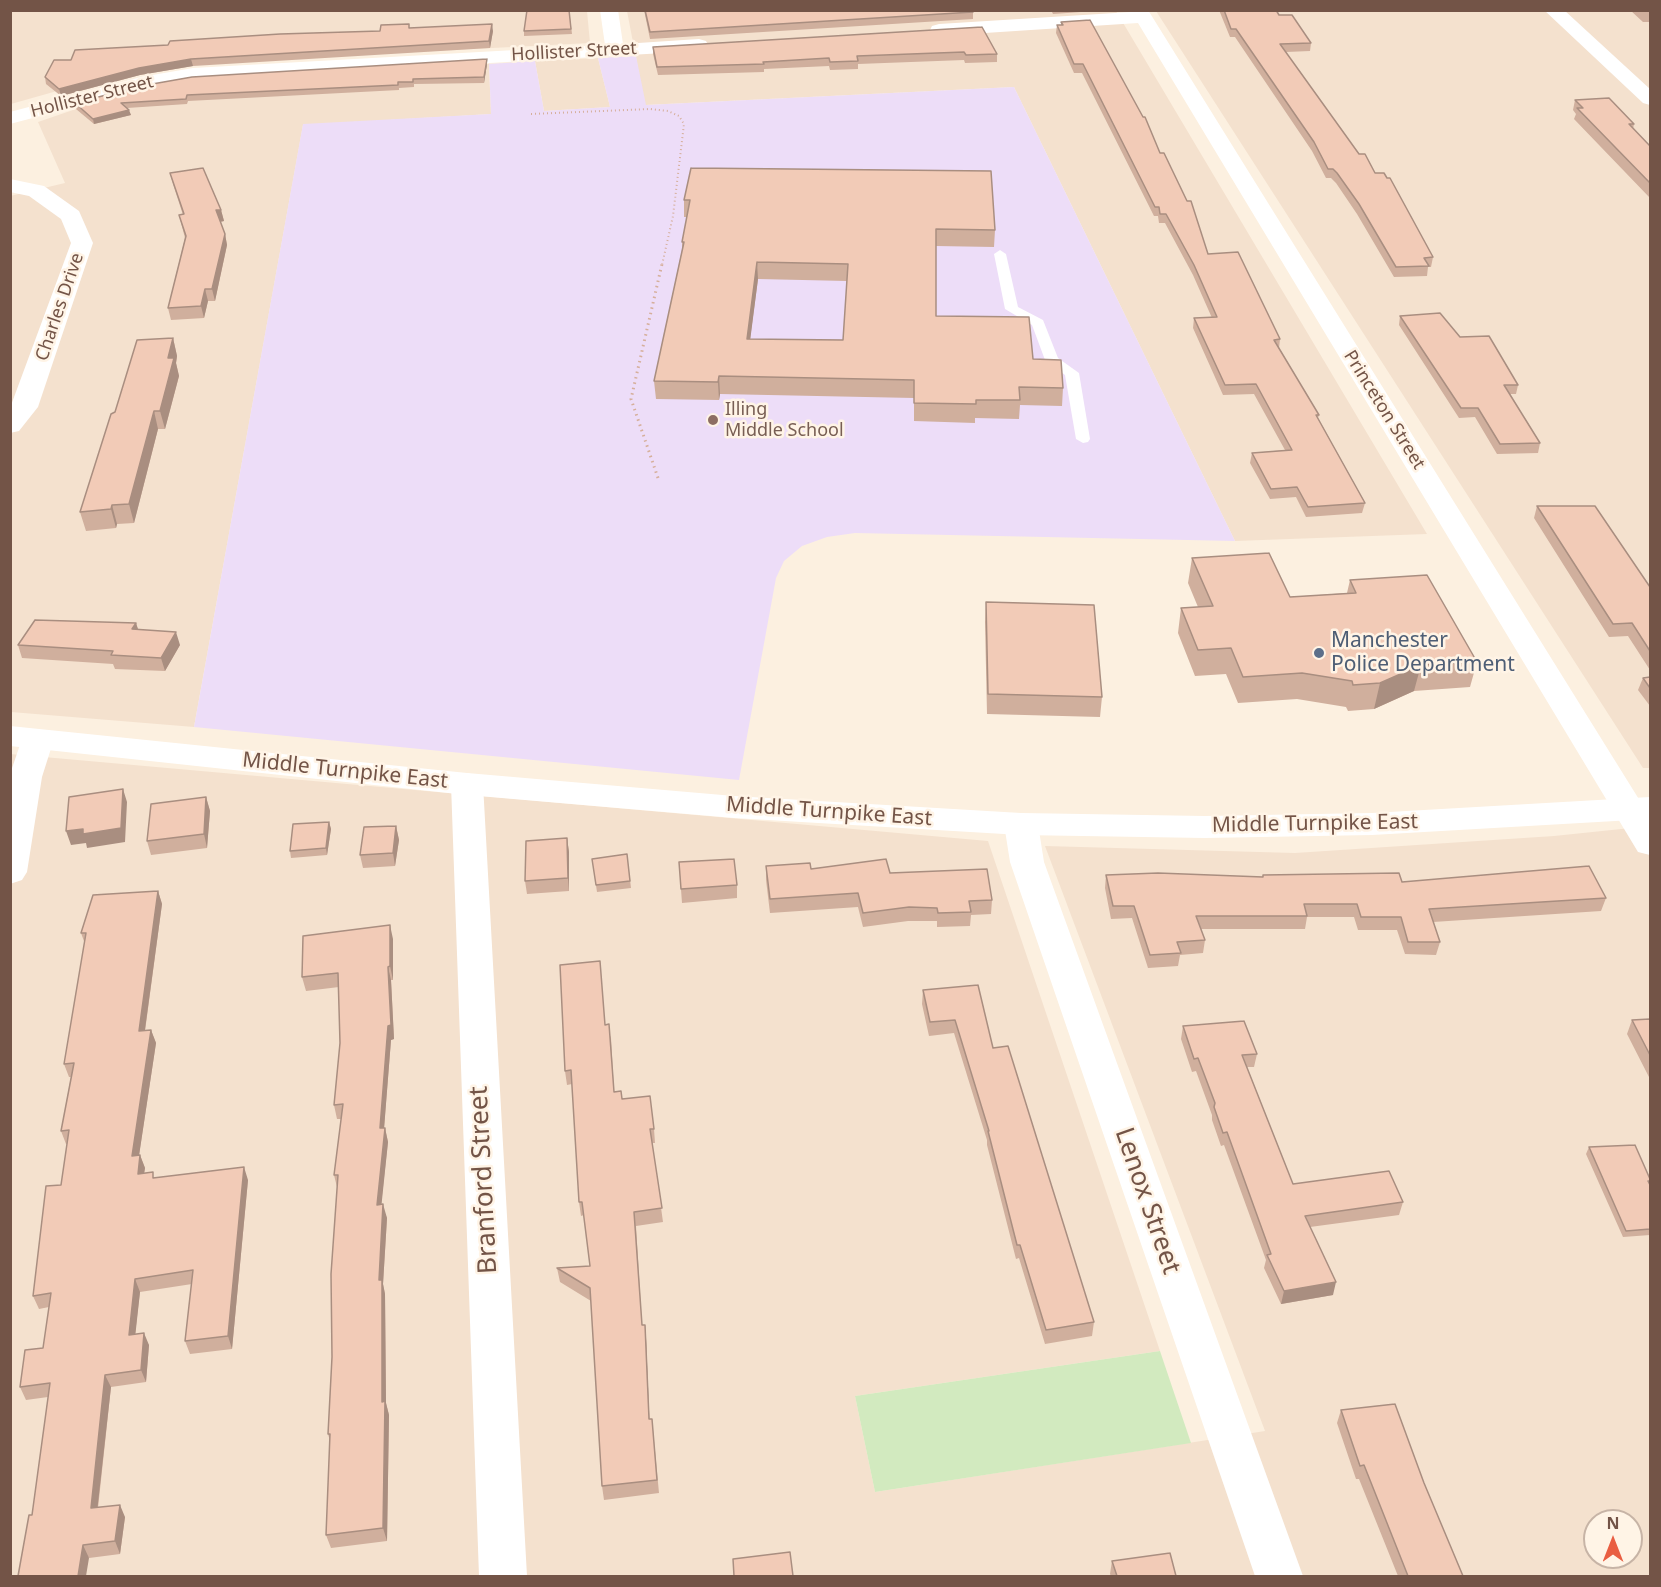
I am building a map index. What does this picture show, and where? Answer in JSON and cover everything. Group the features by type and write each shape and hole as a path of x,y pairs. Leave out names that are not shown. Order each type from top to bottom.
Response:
{"street":[{"path":"609,10 615,50"},
{"path":"1553,10 1650,99"},
{"path":"920,31 1141,14"},
{"name":"Princeton Street","path":"1141,14 1640,809 1650,844"},
{"name":"Hollister Street","path":"10,118 141,83 193,74 720,43"},
{"name":"Charles Drive","path":"10,185 36,191 71,216 82,243 25,407 10,425"},
{"path":"10,872 26,777 24,738"},
{"name":"Middle Turnpike East","path":"24,738 467,784 734,807 1021,824 1205,827 1360,825 1640,809"},
{"name":"Branford Street","path":"467,784 502,1576"},
{"name":"Lenox Street","path":"1021,824 1027,862 1279,1576"}],"lane":[{"path":"1000,254 1012,309 1038,323 1052,360 1072,373 1083,439"}],"path":[{"path":"531,114 650,109 668,111 679,116 684,124 674,216 632,399 658,478"}],"shaded area":[{"path":"11,11 587,11 590,43 199,63 110,76 11,104"},
{"path":"627,11 1116,11 1427,534 1235,541 1014,87 645,105"},
{"path":"1156,11 1650,11 1650,768 1643,768"},
{"name":"Illing Middle School","path":"636,56 646,105 1014,87 1235,541 855,533 827,537 802,546 784,561 776,578 739,780 194,727 303,124 491,114 489,64 535,61 544,111 610,107 598,58"},
{"path":"598,58 610,107 544,111 535,61"},
{"path":"489,64 491,114 303,125 194,727 11,712 10,196 65,183 38,122 105,99 197,80"},
{"path":"10,754 988,841 1160,1351 855,1396 875,1492 1265,1431 1045,846 1295,853 1554,836 1650,826 1650,1576 11,1576"}],"green space":[{"path":"1160,1351 1191,1443 875,1492 855,1396"}],"building":[{"path":"527,10 569,10 571,29 524,31"},
{"path":"645,10 972,10 973,12 650,32"},
{"path":"1224,10 1276,10 1279,15 1292,15 1311,43 1280,44 1359,154 1365,154 1375,173 1384,173 1387,178 1390,178 1433,257 1424,258 1429,266 1396,267 1359,204 1337,173 1333,169 1328,169 1314,142 1236,29 1231,29"},
{"path":"1090,20 1145,117 1160,153 1164,153 1187,201 1191,201 1208,254 1238,252 1280,339 1274,340 1319,415 1316,415 1365,503 1308,507 1297,487 1271,489 1252,453 1292,450 1256,384 1225,385 1194,318 1217,317 1194,265 1166,214 1160,214 1159,207 1155,207 1083,64 1074,64 1057,25 1063,25 1061,22"},
{"path":"409,24 409,28 492,24 489,41 191,59 139,68 59,89 45,77 54,60 71,60 75,50 168,45 170,41 280,34 380,31 381,25"},
{"path":"982,27 997,54 966,55 964,52 857,56 858,61 830,62 829,58 763,62 764,64 657,67 653,47"},
{"path":"487,59 484,77 413,79 413,82 398,82 398,85 187,95 186,99 121,103 129,110 93,119 75,103 141,86 192,77"},
{"path":"1609,98 1634,124 1629,124 1650,146 1650,183 1577,108 1583,108 1575,100"},
{"path":"203,168 221,210 216,210 225,234 212,289 205,289 201,306 168,308 186,236 179,215 184,214 170,173"},
{"path":"691,168 991,171 995,230 936,229 936,316 1029,317 1033,359 1061,360 1063,388 1019,387 1020,400 976,400 976,404 914,403 914,380 719,376 718,382 654,381 684,242 682,242 690,200 684,200","holes":["757,262 848,264 843,340 747,339"]},
{"path":"1440,313 1460,337 1489,336 1518,385 1504,385 1540,443 1500,444 1478,408 1461,408 1400,316"},
{"path":"173,338 168,358 174,358 160,411 154,411 129,504 112,505 111,509 80,512 137,340"},
{"path":"1537,506 1595,506 1650,587 1650,651 1632,623 1613,624"},
{"name":"Manchester Police Department","path":"1269,553 1290,597 1356,593 1350,580 1427,575 1477,662 1421,665 1380,683 1353,685 1352,681 1302,673 1243,677 1231,648 1198,650 1181,608 1213,606 1192,558"},
{"path":"986,602 1094,605 1102,697 988,694"},
{"path":"35,620 136,623 132,629 176,632 161,658 111,655 113,651 18,645"},
{"path":"1650,677 1650,688 1643,678"},
{"path":"123,789 121,828 83,834 83,829 66,831 69,797"},
{"path":"206,797 204,834 147,841 151,804"},
{"path":"329,822 326,848 290,851 293,824"},
{"path":"396,826 393,853 360,855 364,827"},
{"path":"567,838 568,878 525,881 526,841"},
{"path":"627,854 630,881 596,885 592,859"},
{"path":"734,859 737,885 681,889 679,862"},
{"path":"886,859 890,873 987,869 992,900 969,901 971,912 938,913 937,908 909,907 863,913 858,893 770,899 766,866 810,863 811,869"},
{"path":"1589,866 1606,898 1429,909 1440,942 1408,942 1401,917 1361,917 1357,904 1304,904 1307,916 1196,916 1205,940 1177,942 1181,953 1150,955 1134,906 1113,906 1106,875 1158,873 1263,877 1263,875 1399,873 1402,882"},
{"path":"158,891 139,1031 151,1030 132,1156 140,1155 138,1174 153,1172 153,1178 244,1167 228,1336 185,1341 193,1270 135,1279 129,1335 144,1333 141,1370 105,1375 91,1508 120,1505 115,1541 83,1545 78,1576 18,1576 29,1515 32,1515 50,1383 20,1387 25,1350 43,1348 51,1293 33,1296 46,1186 61,1185 69,1130 61,1131 74,1063 64,1064 86,933 81,933 93,895"},
{"path":"390,925 390,966 388,967 391,1025 388,1026 380,1128 385,1128 377,1205 383,1204 379,1280 382,1280 382,1402 385,1401 383,1528 326,1535 332,1357 331,1274 338,1175 334,1175 343,1104 334,1105 340,1043 338,973 302,977 303,936"},
{"path":"600,961 605,1025 609,1024 614,1092 621,1091 622,1099 650,1096 654,1129 650,1129 662,1208 634,1212 642,1325 645,1325 649,1419 652,1419 657,1480 602,1486 590,1288 557,1268 590,1266 582,1202 579,1202 571,1070 565,1071 560,965"},
{"path":"978,985 993,1048 1008,1046 1094,1322 1046,1330 1020,1245 1017,1245 989,1131 955,1020 930,1022 923,990"},
{"path":"1650,1019 1650,1055 1632,1020"},
{"path":"1244,1021 1257,1054 1242,1055 1293,1184 1389,1171 1403,1202 1305,1216 1336,1282 1284,1291 1267,1255 1271,1254 1227,1132 1223,1133 1214,1107 1215,1103 1198,1058 1194,1059 1183,1026"},
{"path":"1635,1145 1650,1179 1648,1181 1650,1185 1650,1229 1626,1231 1589,1147"},
{"path":"1395,1404 1424,1483 1463,1576 1408,1576 1364,1465 1360,1466 1341,1410"},
{"path":"790,1552 793,1576 734,1576 733,1559"},
{"path":"1170,1553 1176,1576 1117,1576 1112,1561"}],"place":[{"name":"Illing Middle School","path":"713,420"},
{"name":"Manchester Police Department","path":"1319,653"}]}
